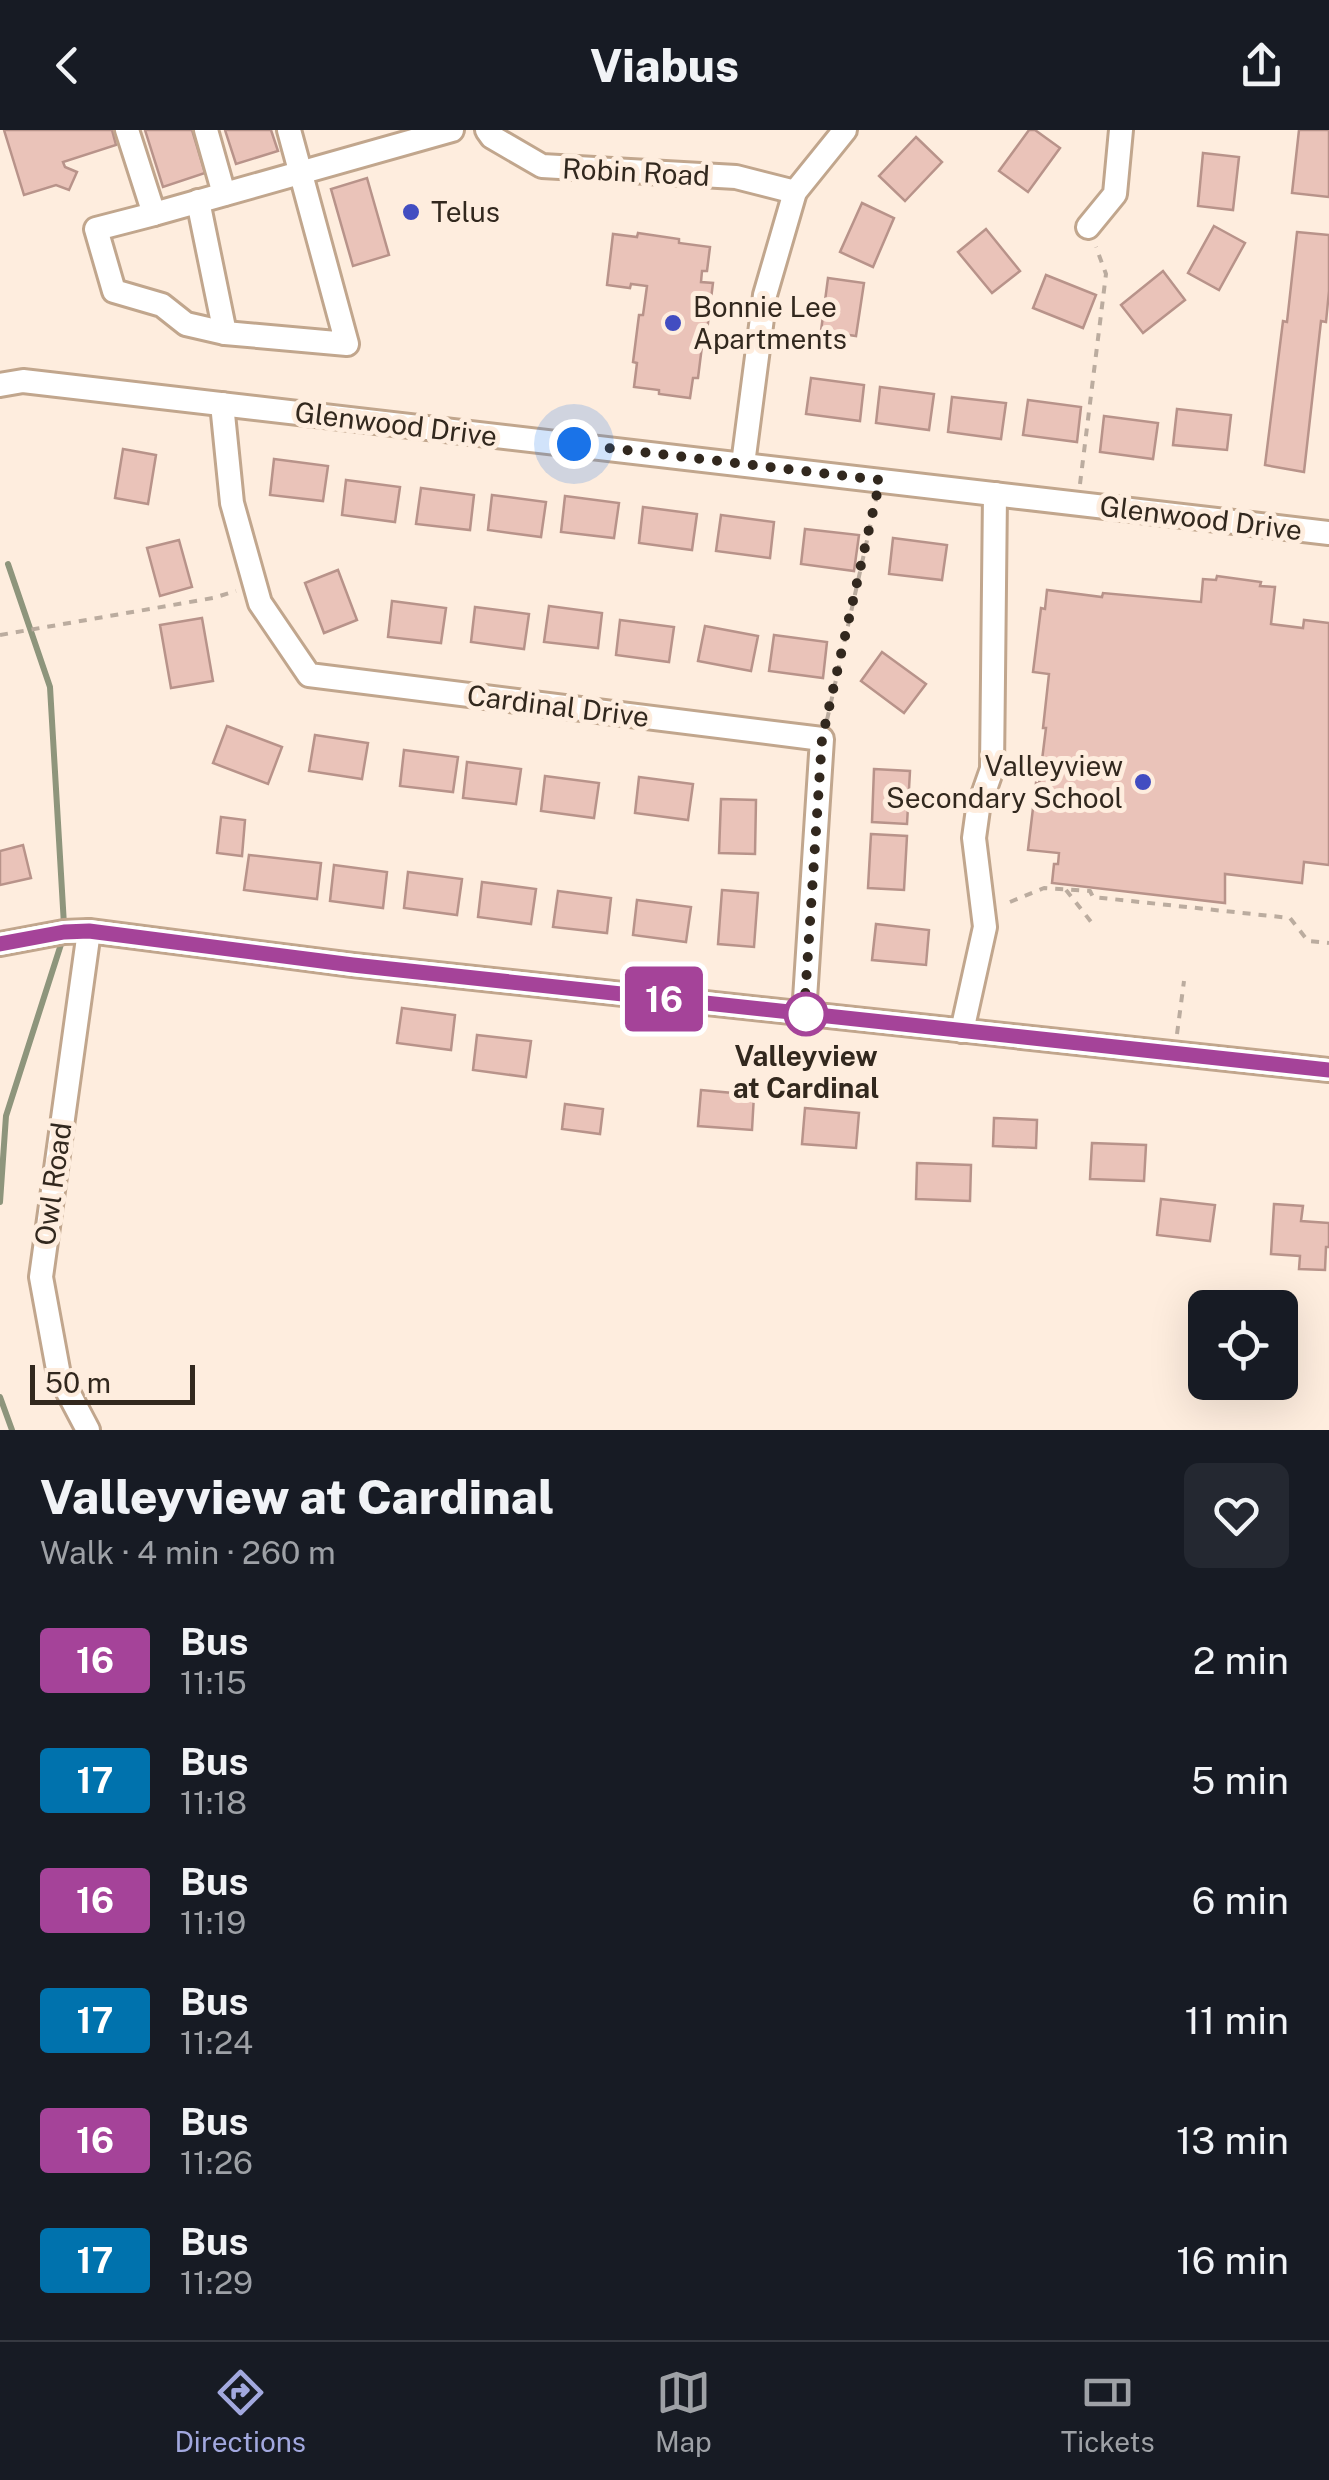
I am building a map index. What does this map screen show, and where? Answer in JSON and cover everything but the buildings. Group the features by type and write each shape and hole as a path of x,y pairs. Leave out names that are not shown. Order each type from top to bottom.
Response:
{"street":[{"path":"128,130 154,214"},
{"path":"206,130 224,194"},
{"path":"288,130 301,172 347,344 224,333 186,324 162,305 114,292 96,229 154,214 198,201 224,194 301,172 452,130"},
{"name":"Robin Road","path":"487,130 542,166 736,177 795,192"},
{"path":"742,464 765,295 795,192 846,130"},
{"path":"1088,227 1115,194 1122,130"},
{"path":"198,201 224,333"},
{"name":"Glenwood Drive","path":"0,385 23,382 222,404 1329,533"},
{"name":"Cardinal Drive","path":"222,404 232,504 260,603 309,675 822,739"},
{"path":"962,1031 986,927 974,838 978,809 992,770 995,494"},
{"path":"804,1014 822,739"},
{"path":"0,944 89,931 353,965 1329,1070"},
{"name":"Owl Road","path":"88,1430 58,1375 41,1277 89,931"}],"path":[{"path":"1078,504 1106,274 1088,227"},
{"path":"822,739 880,480"},
{"path":"0,635 213,598 255,586"},
{"path":"1010,902 1044,888 1090,892 1093,896 1290,918 1308,941 1329,943"},
{"path":"1066,890 1092,923"},
{"path":"1178,1034 1184,981"}],"waterway":[{"path":"8,564 50,687 64,925"},
{"path":"0,1202 6,1116 63,938"},
{"path":"0,1397 12,1430"}],"bus line":[{"name":"16","path":"0,944 89,931 353,965 1329,1070"}],"place":[{"name":"Telus","path":"411,212"},
{"name":"Bonnie Lee Apartments","path":"673,323"},
{"name":"Valleyview Secondary School","path":"1143,782"},
{"name":"Valleyview at Cardinal","path":"806,1014"}],"route":[{"path":"574,444 880,480 822,739 806,1014"}]}
